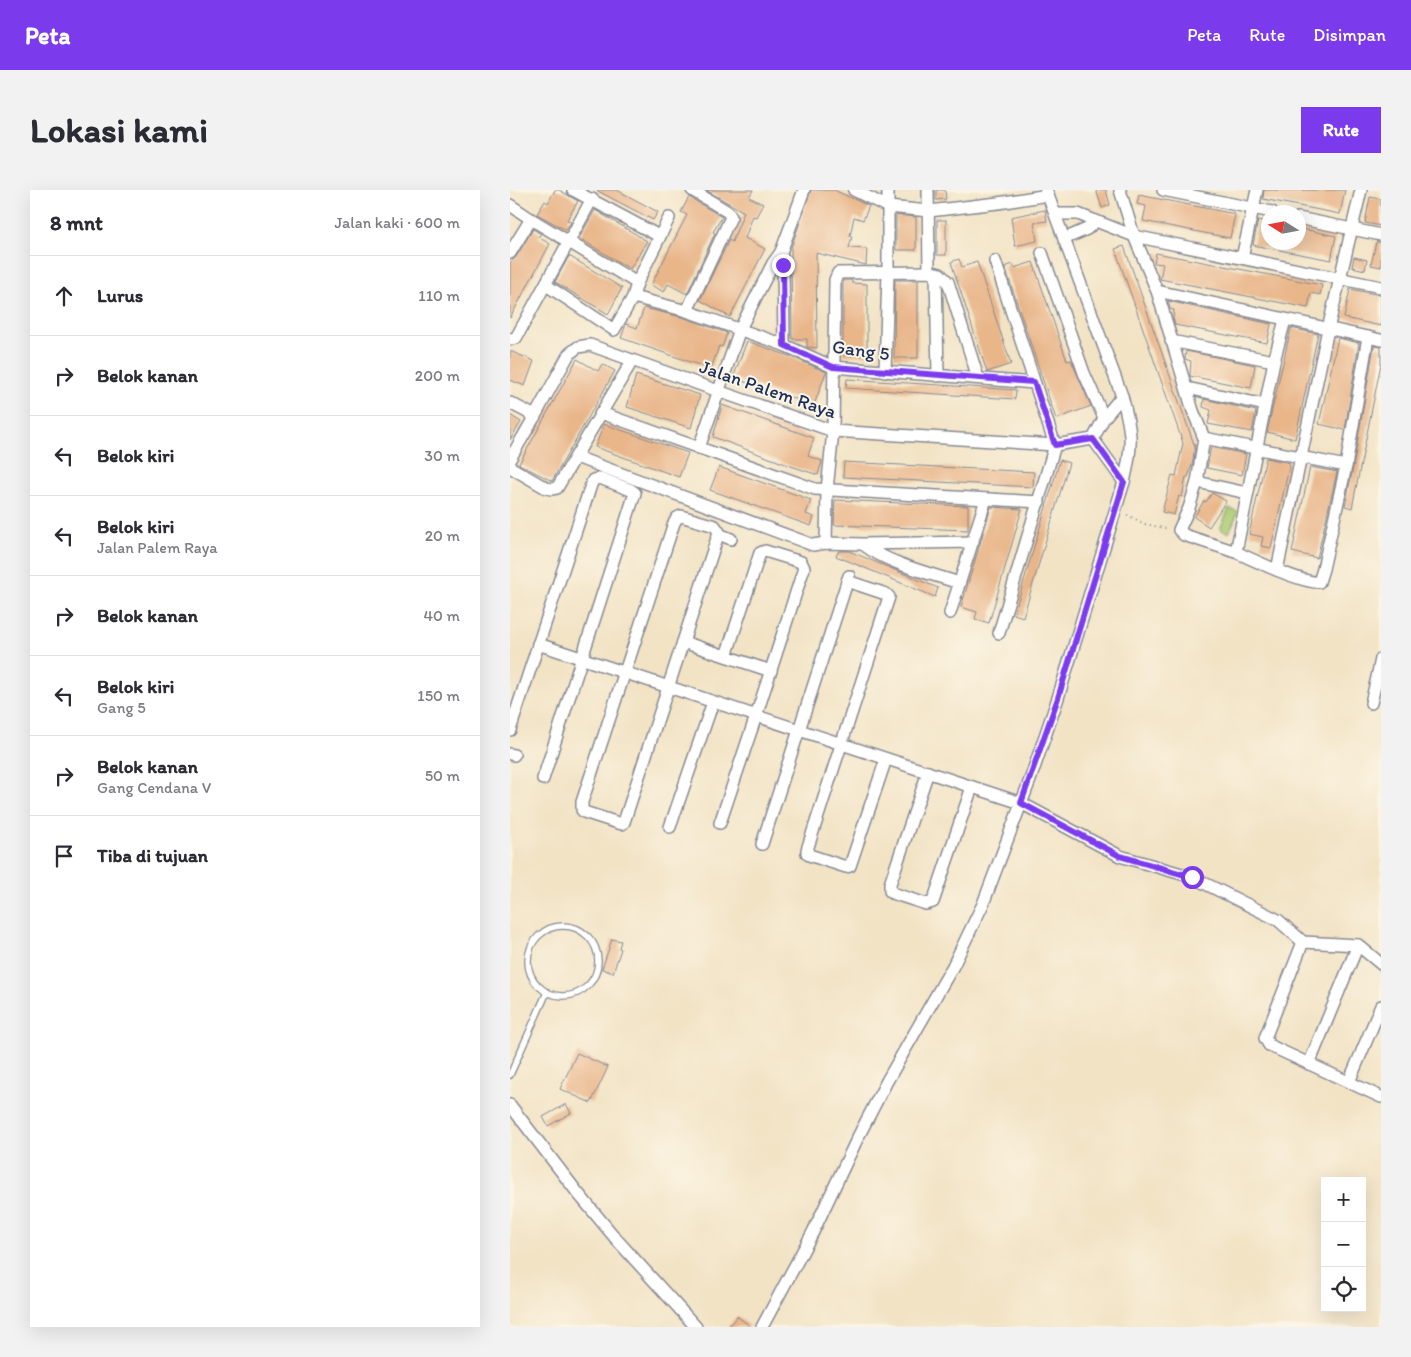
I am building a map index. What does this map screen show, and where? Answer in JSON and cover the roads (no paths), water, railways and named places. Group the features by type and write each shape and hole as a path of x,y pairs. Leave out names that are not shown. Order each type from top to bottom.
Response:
{"street":[{"path":"573,190 659,236"},
{"path":"688,312 731,217 728,212 692,190"},
{"path":"699,448 740,329 773,263 781,252 804,190"},
{"path":"762,1327 813,1232 858,1137 887,1082 968,938 986,897 1058,698 1116,510 1131,446 1131,437 1122,396 1047,193 998,203 929,211 888,207 854,190"},
{"path":"885,372 888,190"},
{"path":"928,190 938,376"},
{"path":"1120,190 1134,236 1157,291 1171,341 1204,438 1197,482 1180,530 1184,534 1236,552 1277,570 1312,582 1319,582 1346,466 1368,337"},
{"path":"1163,190 1261,210"},
{"path":"1242,258 1257,190"},
{"path":"1277,570 1328,328 1361,190"},
{"path":"510,338 516,338 592,199"},
{"path":"510,205 637,283"},
{"path":"1055,214 1078,214 1134,236 1381,287"},
{"path":"606,350 614,330 633,297 637,283 659,236 670,218"},
{"path":"510,253 531,219"},
{"path":"1306,220 1381,235"},
{"path":"1064,239 1087,229 1096,221"},
{"path":"781,252 784,345"},
{"path":"1042,253 1084,373 1104,418"},
{"path":"995,261 1055,445 999,633"},
{"path":"826,543 827,490 833,431 834,280 838,273 888,274 932,272 943,276 948,282 978,378"},
{"path":"546,285 614,330"},
{"path":"1157,291 1381,340"},
{"name":"Gang 5","path":"633,297 740,329 784,345 833,367 1034,382"},
{"path":"1236,552 1274,361 1285,320"},
{"path":"1171,341 1274,361"},
{"name":"Jalan Palem Raya","path":"510,459 573,350 590,345 833,431 1055,445 1093,439"},
{"path":"510,467 546,488 554,489 558,487 632,361"},
{"path":"1187,388 1265,405"},
{"path":"1122,396 1104,418 1093,439 1124,482"},
{"path":"510,403 535,416"},
{"path":"601,413 815,489 1039,502"},
{"path":"1204,438 1346,466"},
{"path":"576,457 814,545 826,543 973,542"},
{"path":"510,730 593,480 600,478 631,490 635,493 543,779"},
{"path":"1197,482 1247,493"},
{"path":"950,612 986,499"},
{"path":"681,516 715,526 719,532 683,642 624,822 622,824 618,823 584,812 581,807 625,672 677,518 681,516"},
{"path":"719,534 732,539"},
{"path":"863,544 871,550 893,560 959,583"},
{"path":"720,823 804,568 801,562 765,551 760,553 726,656"},
{"path":"762,844 848,578 889,597 807,850 809,855 846,867 850,866 886,759"},
{"path":"683,642 771,671"},
{"path":"538,644 1021,803 1120,856 1192,877 1278,920 1303,942 1358,945 1381,964"},
{"path":"1372,703 1380,673 1381,659"},
{"path":"670,827 713,702"},
{"path":"928,772 890,884 890,891 926,904 933,902 972,787"},
{"path":"1303,942 1265,1038 1269,1045 1381,1097"},
{"path":"1309,1064 1358,945"},
{"path":"1349,1082 1381,1006"},
{"path":"510,1105 576,1192 696,1327"}],"lane":[{"path":"566,926 580,930 595,945 599,960 596,974 588,986 575,994 561,996 547,992 536,983 529,970 529,955 534,941 551,928 566,926"},
{"path":"510,1075 547,992"}]}
